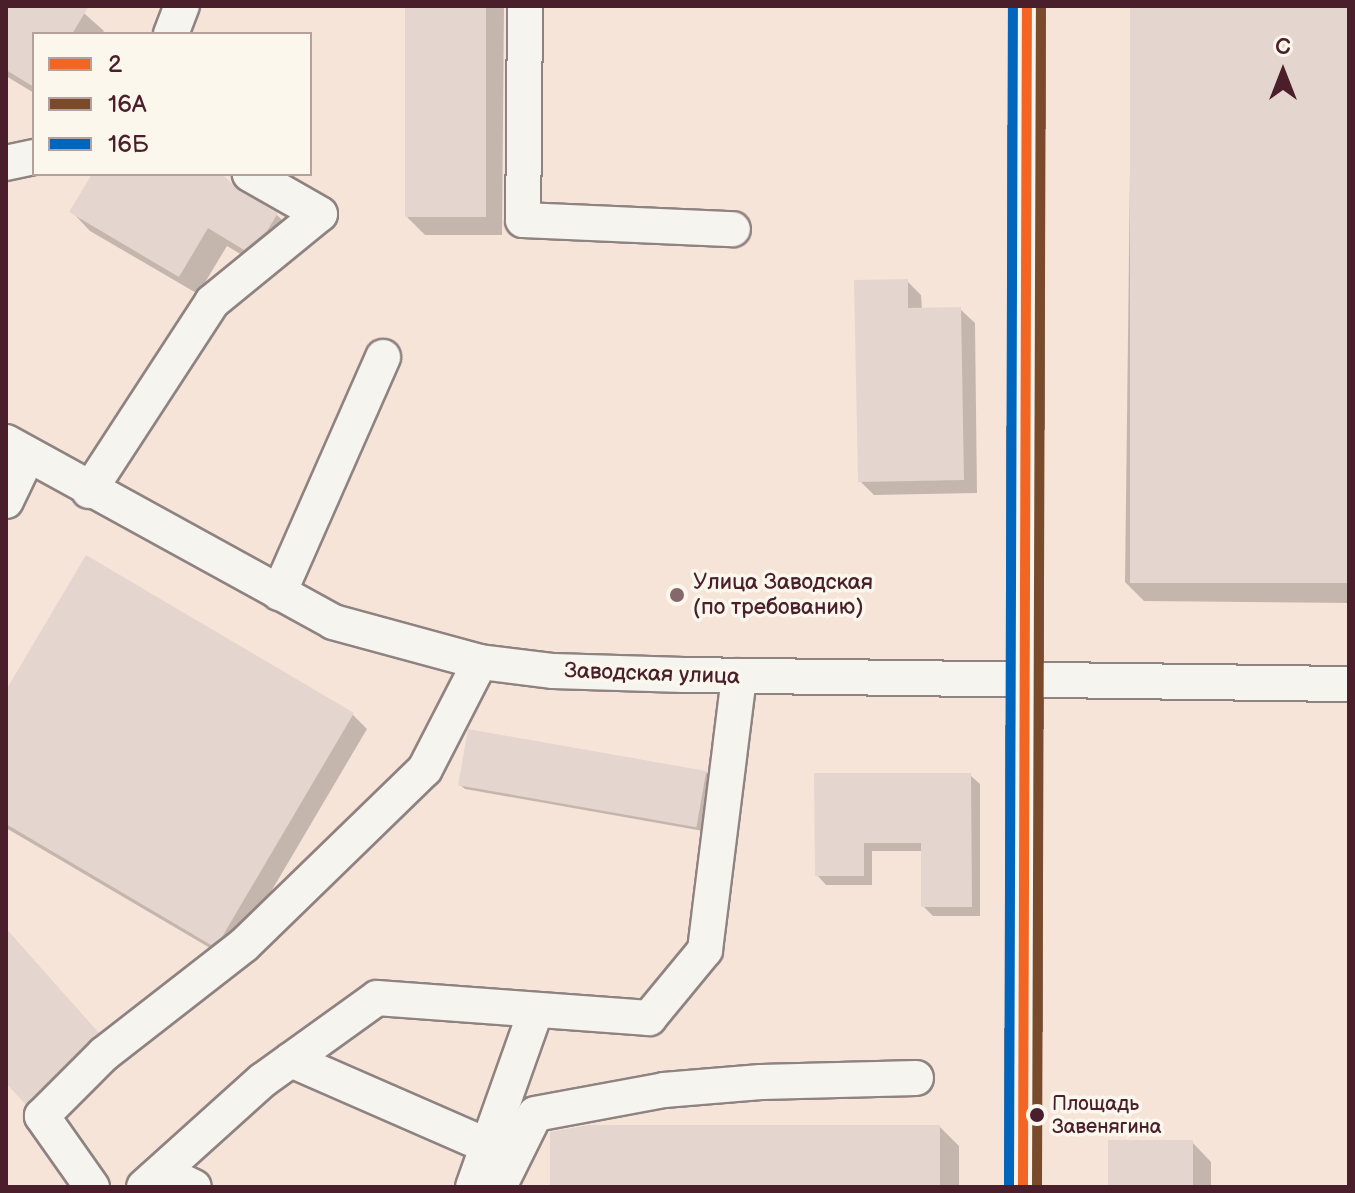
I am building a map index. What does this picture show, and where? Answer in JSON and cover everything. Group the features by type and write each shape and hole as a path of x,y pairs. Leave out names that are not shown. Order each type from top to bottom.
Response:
{"street":[{"path":"172,32 182,6"},
{"path":"525,6 523,220 733,229"},
{"path":"1023,1187 1027,6"},
{"path":"6,163 32,157"},
{"path":"89,491 212,302 320,214 254,176"},
{"path":"279,593 383,357"},
{"path":"6,501 17,449"},
{"name":"Заводская улица","path":"17,449 333,622 480,662 553,671 739,676 1349,684"},
{"path":"92,1187 42,1116 104,1054 244,945 425,769 480,662"},
{"path":"153,1179 263,1080 377,998 649,1018 705,950 739,676"},
{"path":"473,1187 536,1010"},
{"path":"291,1060 488,1146"},
{"path":"499,1187 535,1114 664,1090 761,1082 916,1078"},
{"path":"153,1179 194,1187"}],"shaded area":[{"path":"6,6 1349,6 1349,1187 6,1187"}],"building":[{"path":"6,6 89,6 73,32 32,32 32,86 6,70"},
{"path":"405,6 486,6 486,217 405,217"},
{"path":"1130,6 1349,6 1349,583 1130,583"},
{"path":"91,176 224,176 240,191 278,213 267,231 244,250 208,228 179,277 69,212"},
{"path":"908,279 908,308 961,307 964,480 858,482 854,280"},
{"path":"86,555 354,713 222,937 211,945 6,824 6,690"},
{"path":"468,729 706,771 696,827 458,785"},
{"path":"814,773 971,773 972,907 921,907 921,843 864,843 864,876 815,876"},
{"path":"6,929 99,1033 26,1105 6,1083"},
{"path":"588,1125 940,1125 940,1187 550,1187 550,1132"},
{"path":"1108,1140 1193,1140 1193,1187 1108,1187"}],"transit line":[{"name":"16Б","path":"1009,1187 1013,6"},
{"name":"2","path":"1023,1187 1027,6"},
{"name":"16А","path":"1037,1187 1041,6"}],"place":[{"name":"Улица Заводская (по требованию)","path":"677,595"},
{"name":"Площадь Завенягина","path":"1037,1115"}]}
